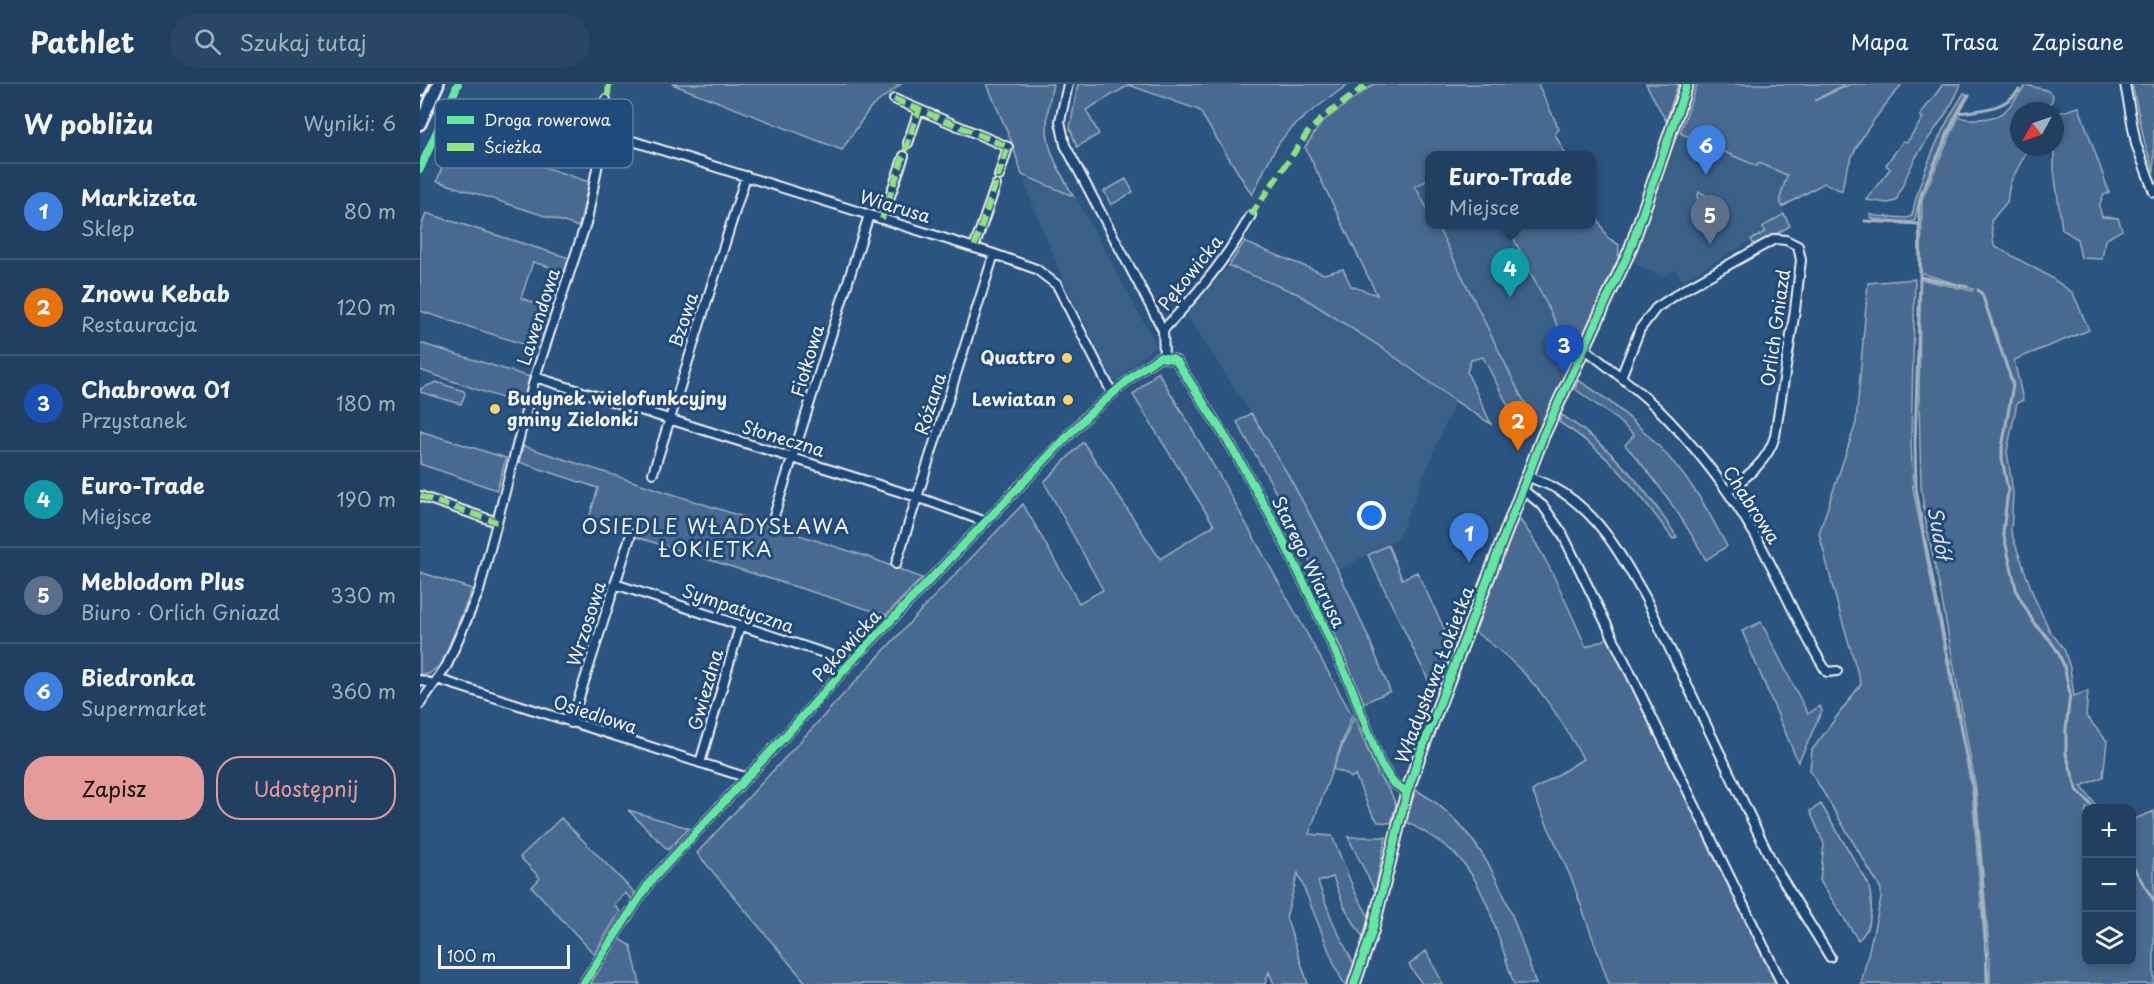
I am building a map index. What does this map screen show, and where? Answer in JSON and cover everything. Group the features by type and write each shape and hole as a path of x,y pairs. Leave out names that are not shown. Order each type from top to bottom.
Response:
{"street":[{"path":"420,90 423,84"},
{"path":"420,124 438,84"},
{"path":"1068,84 1060,121 1065,145 1163,330"},
{"name":"Władysława Łokietka","path":"1354,984 1372,932 1407,792 1547,426 1630,250 1687,84"},
{"path":"2125,84 2134,136 2154,192"},
{"path":"894,99 1008,147 999,176"},
{"path":"908,143 918,110"},
{"name":"Wiarusa","path":"633,141 1036,269 1057,285 1112,393"},
{"path":"882,219 904,156"},
{"name":"Lawendowa","path":"420,704 453,653 479,591 535,377 587,220 597,168"},
{"name":"Bzowa","path":"653,473 668,419 746,176"},
{"path":"975,248 996,185"},
{"name":"Fiołkowa","path":"774,516 869,215"},
{"name":"Pękowicka","path":"583,984 650,882 850,662 1087,416 1154,359 1164,356 1163,330 1238,239 1251,215"},
{"name":"Orlich Gniazd","path":"1621,377 1640,329 1656,308 1774,239 1786,240 1798,246 1801,260 1796,310 1772,447 1748,476 1728,491"},
{"name":"Różana","path":"896,564 994,254"},
{"name":"Chabrowa","path":"1584,348 1658,410 1728,491 1779,579 1816,656 1827,672 1837,670"},
{"name":"Starego Wiarusa","path":"1164,356 1177,362 1233,449 1276,526 1351,686 1380,763 1393,783 1407,792"},
{"name":"Słoneczna","path":"535,377 917,497 986,522"},
{"path":"1527,476 1553,487 1575,501 1604,532 1628,566 1773,864 1830,957"},
{"path":"1522,489 1543,506 1562,533 1782,984"},
{"path":"420,496 497,522"},
{"name":"Wrzosowa","path":"571,723 631,534"},
{"name":"Sympatyczna","path":"615,584 850,662"},
{"name":"Gwiezdna","path":"700,764 740,626"},
{"name":"Osiedlowa","path":"420,680 435,682 745,777"}],"shaded area":[{"path":"672,84 901,84 870,108 842,150"},
{"path":"987,84 1053,84 1047,118 1049,143 1052,154 1073,196 1022,175 1012,143"},
{"path":"1078,84 1348,84 1306,116 1283,138 1270,158 1252,195 1199,110 1129,85 1086,110 1099,134 1077,147 1070,128"},
{"path":"1374,84 1538,84 1559,129 1555,134 1564,151 1425,151 1425,182 1415,186 1425,205 1425,229 1438,229 1521,396 1534,417 1524,437 1483,357 1471,360 1467,372 1491,424 1455,401 1384,349 1298,294 1229,266 1244,242 1324,274 1343,269 1351,286 1377,295 1305,147 1322,122"},
{"path":"1646,84 1678,84 1666,121"},
{"path":"1697,84 1845,84 1814,101 1850,84 1902,84 1864,134 1850,161 1842,191 1824,183 1782,207 1780,198 1787,175 1759,163 1757,166 1680,133"},
{"path":"1943,84 1961,84 1946,113 1916,157 1896,201 1888,203 1866,200 1890,169 1886,165 1903,141 1907,142 1923,118 1920,116 1922,112"},
{"path":"2132,84 2154,84 2154,172 2145,144"},
{"path":"2026,85 2046,90 2053,95 2051,102 2013,102"},
{"path":"1964,93 1967,94 1953,119 1920,195 1915,220 1912,222 1870,217 1870,214 1907,218 1912,216 1932,152"},
{"path":"2010,106 2010,156 2024,156 2010,183 2007,202 1991,221 1994,246 2047,275 2073,293 2089,330 2014,360 2023,400 2017,403 2007,451 2013,493 2011,532 2034,597 2050,631 2064,649 2070,668 2074,696 2088,691 2086,716 2107,741 2103,777 2081,786 2095,804 2082,804 2082,966 2136,966 2136,818 2154,811 2154,984 1990,984 1976,789 1926,525 1921,486 1920,279 1972,291 1973,289 1921,273 1922,199 1959,116 1970,119 1988,118"},
{"path":"2079,107 2109,192 2103,196 2099,206 2102,217 2118,218 2122,230 2105,240 2102,259 2081,258 2077,239 2062,229 2054,156 2064,156 2064,111"},
{"path":"1680,133 1756,166 1759,163 1787,175 1780,198 1784,212 1762,225 1764,233 1682,281 1675,270 1662,278 1633,262"},
{"path":"442,168 548,168 589,182 579,227 437,181"},
{"path":"1023,179 1076,197 1156,345 1114,382 1063,279"},
{"path":"1126,179 1133,192 1111,205 1104,191"},
{"path":"1425,182 1425,205 1415,186"},
{"path":"1699,192 1721,202 1718,207 1697,198"},
{"path":"426,213 569,258 566,272 533,262 521,298 553,310 538,349 420,311 420,231"},
{"path":"1784,214 1790,226 1755,246 1751,240 1765,232 1763,227 1765,225"},
{"path":"1596,215 1607,237 1619,245 1618,259 1573,357 1509,229 1596,229"},
{"path":"1438,229 1510,229 1573,357 1540,426 1521,396"},
{"path":"1229,266 1298,294 1384,349 1455,401 1398,538 1337,571 1282,461 1187,315"},
{"path":"1915,279 1911,442 1913,488 1972,791 1986,984 1861,984 1881,899 1881,889 1810,770 1812,750 1861,684 1819,533 1856,423 1868,283"},
{"path":"420,343 530,377 522,405 420,370"},
{"path":"1158,372 1218,473 1352,715 1309,834 1332,836 1354,890 1369,917 1363,938 1345,908 1333,877 1318,882 1332,920 1354,965 1349,984 1344,984 1335,966 1298,873 1286,917 1308,984 1274,984 1269,972 1265,984 807,984 697,853 927,604 1023,504 1079,603 1103,590 1044,482 1083,442 1160,559 1214,525 1133,395"},
{"path":"1578,380 1613,404 1660,448 1700,498 1727,546 1706,560 1669,500 1625,445 1634,435 1575,389"},
{"path":"436,382 464,391 461,404 420,392 420,389"},
{"path":"1251,413 1309,514 1376,655 1390,691 1364,703 1331,625 1337,616 1269,479 1237,422"},
{"path":"1562,415 1613,455 1640,485 1677,537 1673,539 1648,505 1609,460 1559,422"},
{"path":"420,431 506,458 497,490 420,464"},
{"path":"523,446 871,558 922,578 886,615 588,522 598,488 519,462"},
{"path":"1518,517 1547,564 1586,647 1608,638 1776,984 1609,984 1572,880 1532,791 1583,759 1561,721 1537,688 1510,659 1475,632"},
{"path":"1388,545 1402,579 1417,572 1453,647 1434,692 1368,555"},
{"path":"420,572 472,589 441,666 429,674 420,674"},
{"path":"1761,622 1808,714 1820,706 1822,711 1798,762 1742,631"},
{"path":"1354,717 1378,775 1391,793 1396,805 1391,823 1378,822 1369,808 1355,775 1350,778 1347,774 1333,769"},
{"path":"1416,790 1441,807 1462,827 1479,850 1506,901 1536,984 1514,984 1485,901 1478,885 1459,858 1440,842 1405,821"},
{"path":"1821,804 1868,883 1871,897 1870,921 1858,940 1820,881 1824,844 1810,811"},
{"path":"628,810 689,828 668,850"},
{"path":"561,818 635,893 633,900 625,893 614,905 620,912 594,954 532,887 540,878 520,857"},
{"path":"1348,837 1386,837 1375,891"},
{"path":"619,938 631,946 640,984 590,984"},
{"path":"1426,951 1443,984 1422,984 1409,965"}],"waterway":[{"path":"1958,113 1983,110 1999,105 2013,97 2019,90"},
{"name":"Sudół","path":"1969,95 1937,159 1919,206 1920,277 1915,443 1916,488 1923,530 1974,790 1988,984"},
{"path":"1865,221 1919,224"},
{"path":"1920,277 1968,287"},
{"path":"1978,290 1982,294 2013,385 2002,448 2008,490 2003,532 2017,593 2034,623 2058,652 2064,666 2070,694 2066,754 2077,790 2090,804"},
{"path":"2136,872 2154,901"}],"marked path":[{"path":"607,99 609,84"},
{"path":"1251,215 1309,131 1368,84"},
{"path":"894,99 1008,147 974,248"},
{"path":"882,219 919,110"},
{"path":"420,496 497,522"}],"cycle path":[{"path":"451,99 458,84"},
{"path":"1354,984 1372,932 1407,792 1419,757 1543,436 1630,250 1687,84"},
{"path":"420,169 435,135"},
{"path":"583,984 650,882 851,662 1087,416 1140,370 1159,357 1177,362 1233,449 1276,526 1308,591 1351,686 1380,763 1393,783 1407,792"}],"place":[{"name":"Biedronka","path":"1706,175"},
{"name":"Meblodom Plus","path":"1710,245"},
{"name":"Euro-Trade","path":"1510,298"},
{"name":"Quattro","path":"1067,358"},
{"name":"Chabrowa 01","path":"1564,375"},
{"name":"Lewiatan","path":"1068,400"},
{"name":"Budynek wielofunkcyjny gminy Zielonki","path":"495,409"},
{"name":"Znowu Kebab","path":"1518,451"},
{"name":"Markizeta","path":"1469,563"}],"district":[{"name":"OSIEDLE WŁADYSŁAWA ŁOKIETKA","path":"716,538"}]}
